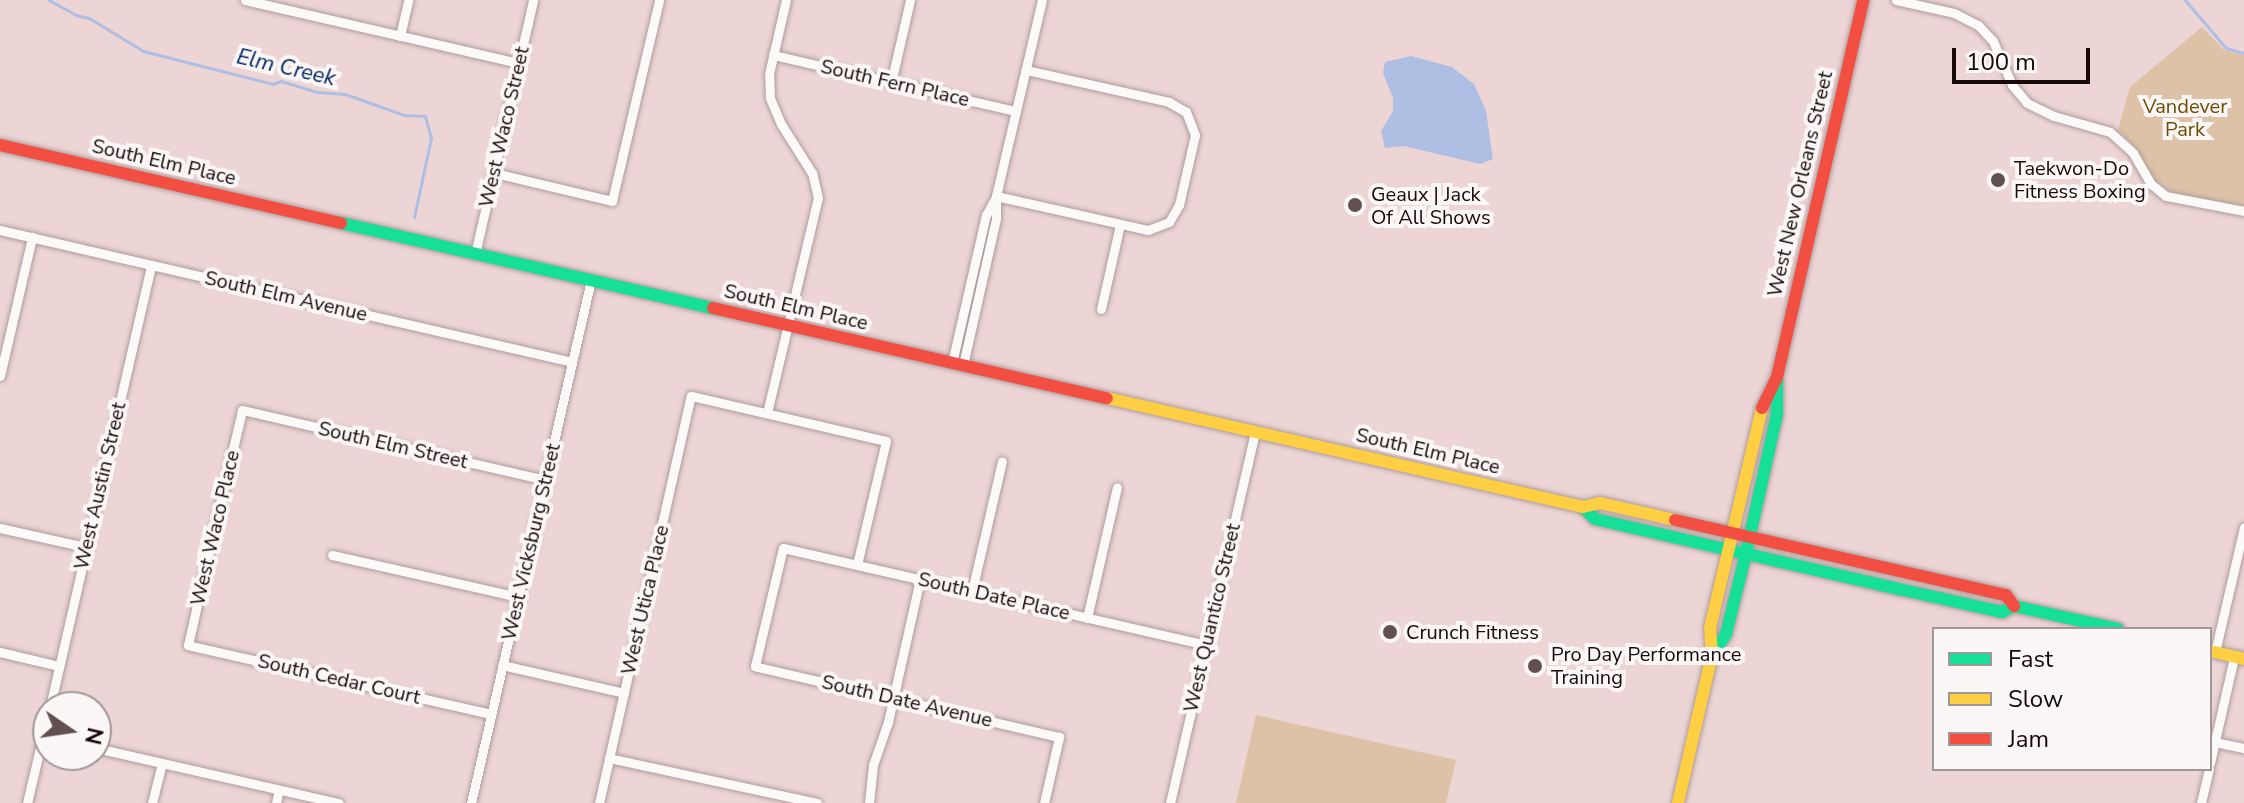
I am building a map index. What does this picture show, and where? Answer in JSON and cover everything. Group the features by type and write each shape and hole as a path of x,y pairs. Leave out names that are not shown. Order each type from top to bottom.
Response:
{"main road":[{"name":"West New Orleans Street","path":"1712,655 1726,634 1750,537 1777,414 1777,377 1863,0"},
{"name":"South Elm Place","path":"0,145 1583,507 1600,503 2006,595 2014,606"},
{"name":"West New Orleans Street","path":"1678,803 1712,655 1710,628 1761,410 1777,377"},
{"name":"South Elm Place","path":"1583,507 1595,519 1899,589 2002,612 2014,606 2109,627"},
{"path":"1899,589 1903,572"},
{"path":"2213,651 2239,658"}],"street":[{"path":"245,0 282,4 400,36 518,63"},
{"path":"400,36 408,0"},
{"name":"West Waco Street","path":"475,254 533,0"},
{"path":"494,173 612,201 659,0"},
{"path":"786,0 769,86 773,107 818,189 767,413 886,441 857,565"},
{"path":"891,83 910,0"},
{"path":"958,364 996,218 996,196 1042,0"},
{"path":"1896,0 1954,13 1978,25 1993,41 2012,85 2027,103 2054,116 2110,132 2133,153 2151,184 2166,196 2244,211"},
{"name":"South Fern Place","path":"773,55 1016,111"},
{"path":"996,196 1148,230 1169,222 1179,205 1195,135 1186,112 1169,102 1026,70"},
{"path":"1101,309 1120,225"},
{"name":"South Elm Avenue","path":"0,230 572,362"},
{"path":"0,376 32,237"},
{"name":"West Austin Street","path":"54,691 151,265"},
{"name":"West Vicksburg Street","path":"471,803 591,280"},
{"name":"West Utica Place","path":"599,803 691,396 767,413"},
{"name":"South Elm Street","path":"242,410 545,480"},
{"name":"West Waco Place","path":"188,645 242,410"},
{"name":"West Quantico Street","path":"1170,803 1255,432"},
{"path":"972,591 1002,461"},
{"path":"1087,618 1117,487"},
{"path":"2213,651 2244,527"},
{"path":"0,528 86,547"},
{"name":"South Date Place","path":"755,666 783,548 1206,645"},
{"path":"332,555 518,597"},
{"path":"869,803 875,756 894,698 920,579"},
{"name":"South Cedar Court","path":"188,645 491,714"},
{"path":"0,652 59,666"},
{"path":"2212,755 2239,658"},
{"path":"502,665 624,693"},
{"name":"South Date Avenue","path":"755,666 1059,737 1044,803"},
{"path":"2215,742 2244,748"},
{"path":"112,752 339,803"},
{"path":"609,758 817,803"},
{"path":"152,803 162,763"},
{"path":"27,803 36,771"},
{"path":"2201,803 2209,771"},
{"path":"276,803 279,789"}],"green space":[{"name":"Vandever Park","path":"2202,27 2224,50 2244,55 2244,206 2177,196 2152,179 2135,147 2118,130 2130,87"},
{"path":"1256,715 1456,760 1446,803 1236,803"}],"water":[{"path":"1411,56 1452,67 1474,84 1486,111 1493,159 1480,164 1404,146 1385,148 1381,131 1393,111 1393,98 1383,73 1385,62"}],"waterway":[{"name":"Elm Creek","path":"49,0 76,15 89,18 143,51 273,84 281,81 318,92 345,94 404,115 425,116 431,138 414,217"},
{"path":"2185,0 2226,48 2244,53"}],"traffic: fast":[{"path":"341,223 713,308"},
{"path":"1712,655 1726,634 1746,553 1777,414 1777,381"},
{"path":"1583,507 1595,519 1899,589 2002,612 2014,606 2109,627"}],"traffic: slow":[{"path":"1107,398 1583,507 1600,503 1675,520"},
{"path":"1678,803 1712,655 1710,628 1762,408"},
{"path":"2212,651 2244,659"}],"traffic: jam":[{"path":"1762,408 1777,377 1863,0"},
{"path":"0,145 341,223"},
{"path":"713,308 1107,398"},
{"path":"1675,520 2006,595 2014,606"}],"place":[{"name":"Taekwon-Do Fitness Boxing","path":"1998,180"},
{"name":"Geaux | Jack Of All Shows","path":"1355,205"},
{"name":"Crunch Fitness","path":"1390,632"},
{"name":"Pro Day Performance Training","path":"1535,666"}]}
